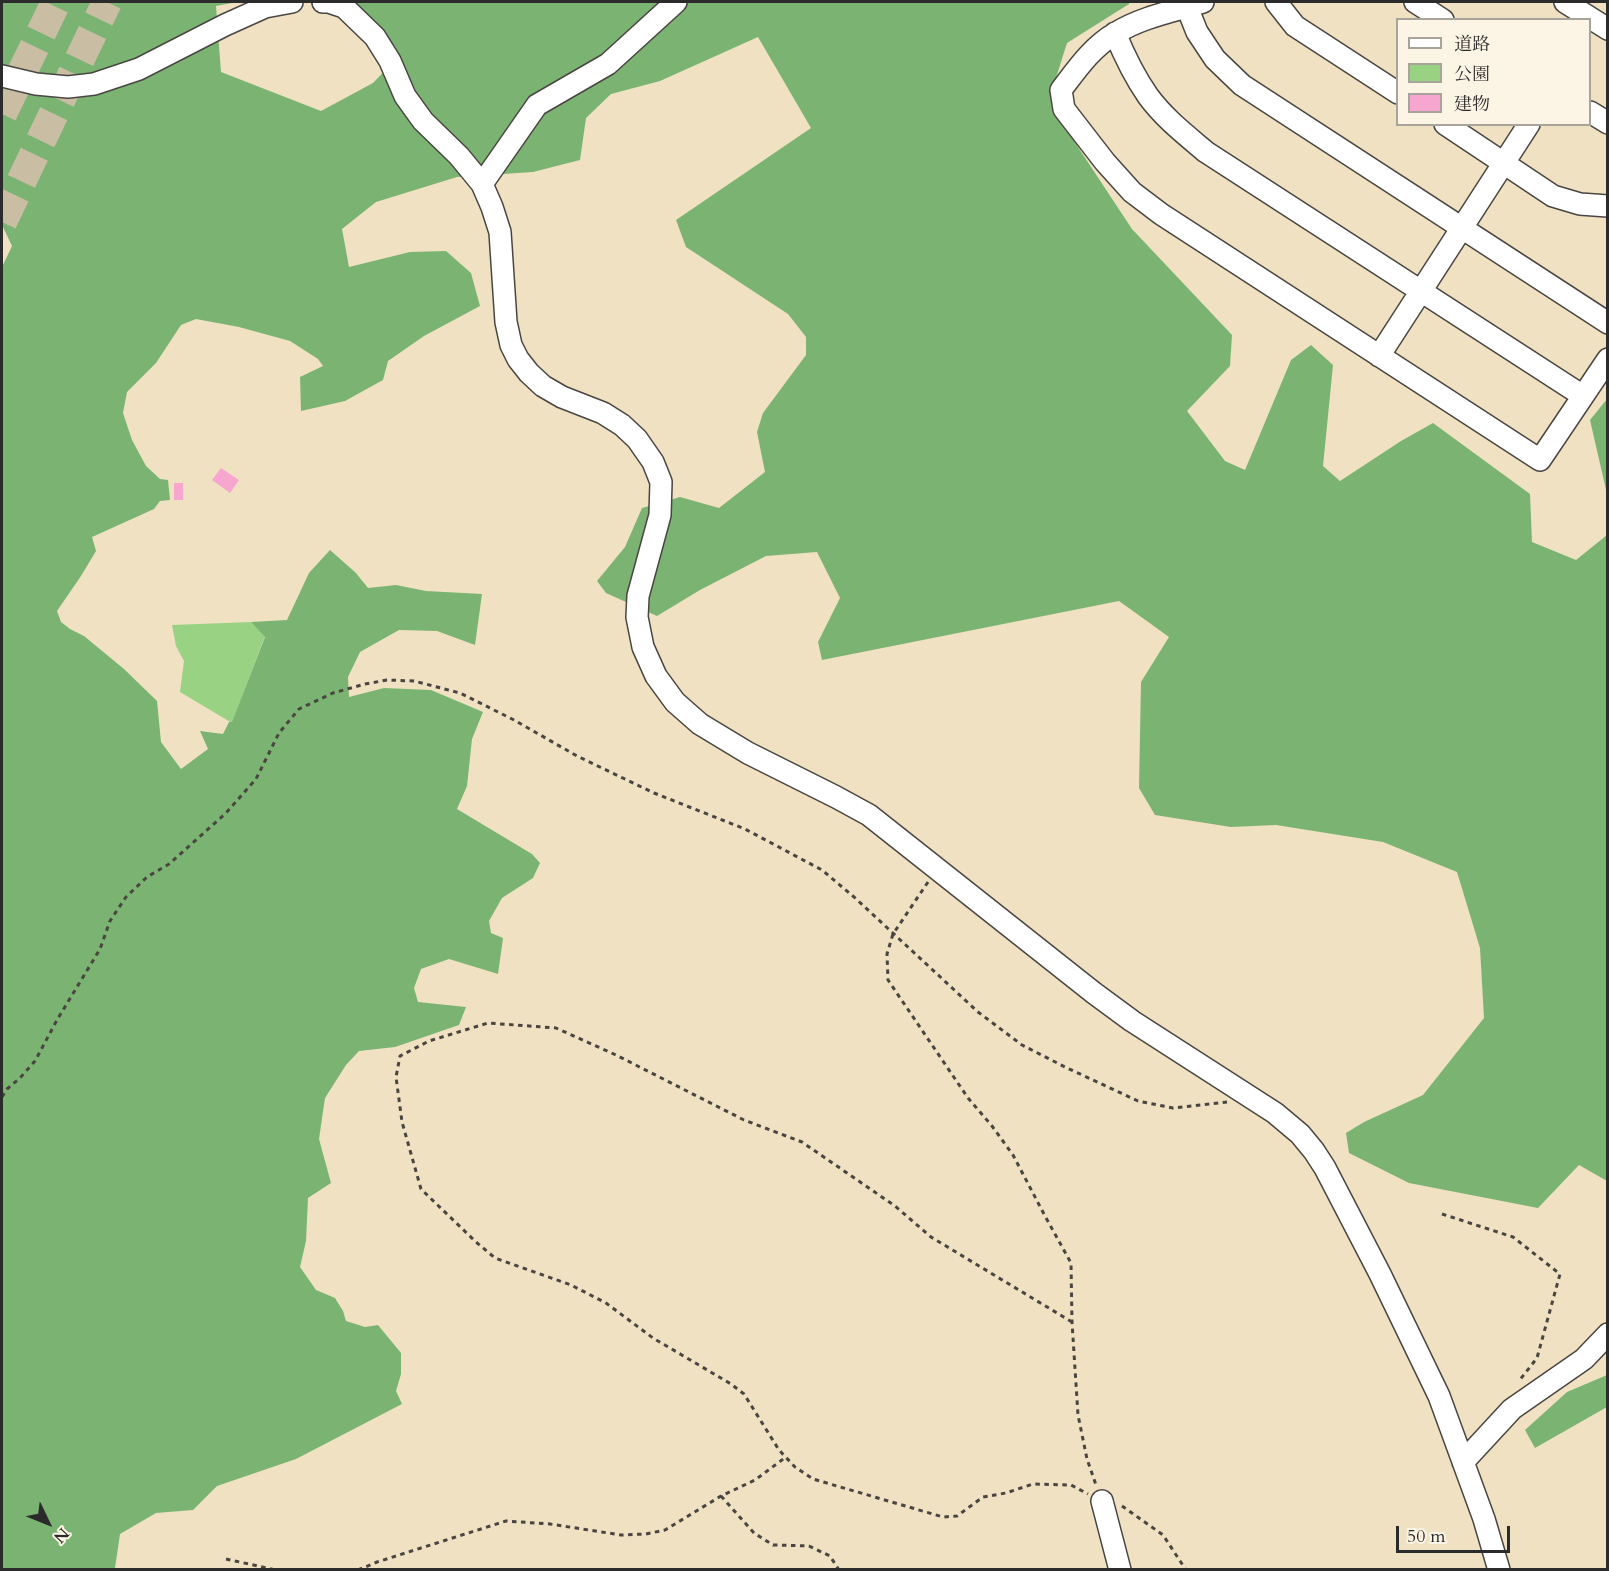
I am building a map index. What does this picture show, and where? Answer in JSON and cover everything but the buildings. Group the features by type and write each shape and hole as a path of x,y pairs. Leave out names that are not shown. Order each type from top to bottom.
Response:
{"street":[{"path":"2,76 36,84 69,87 94,84 139,69 265,7 292,2"},
{"path":"323,2 344,7 375,37 390,61 405,96 423,121 459,156 482,184 500,232 506,322 511,345 518,359 529,374 543,386 562,397 603,413 622,425 637,439 653,462 661,482 660,515 638,597 637,617 643,647 656,676 675,702 700,724 748,753 868,815 1140,1027 1275,1113 1300,1134 1326,1168 1439,1396 1484,1519 1499,1569"},
{"path":"482,184 537,105 608,64 665,9 676,2"},
{"path":"1276,2 1295,26 1396,92"},
{"path":"1415,2 1440,18"},
{"path":"1565,2 1590,18"},
{"path":"1608,323 1242,85 1215,58 1197,32 1192,3 1146,10 1085,58 1061,90 1064,109 1105,162 1132,192 1161,214 1540,460 1608,359"},
{"path":"1591,18 1608,29"},
{"path":"1115,33 1129,65 1149,98 1175,126 1206,152 1583,396"},
{"path":"1591,113 1608,123"},
{"path":"1448,126 1553,196 1580,204 1608,206"},
{"path":"1379,356 1528,126"},
{"path":"1463,1462 1512,1409 1584,1359 1608,1334"},
{"path":"1102,1501 1120,1569"}],"path":[{"path":"2,1098 7,1089 35,1060 100,949 110,921 126,897 147,877 169,864 226,813 256,779 279,734 298,708 333,693 387,680 414,681 460,693 654,793 746,829 822,870 978,1012 1022,1045 1138,1101 1173,1108 1215,1105 1249,1096"},
{"path":"937,869 893,934 887,954 888,980 968,1098 1013,1155 1071,1263 1078,1415 1087,1459 1102,1501"},
{"path":"1072,1322 931,1237 895,1206 802,1142 744,1120 556,1028 488,1023 429,1041 400,1056 396,1077 402,1122 421,1189 495,1258 571,1285 606,1303 653,1338 731,1384 744,1394 779,1450 795,1467 813,1479 943,1517 957,1516 983,1497 1006,1493 1033,1484 1071,1485 1102,1501 1120,1505 1163,1535 1186,1569"},
{"path":"1443,1214 1513,1237 1560,1274 1537,1358 1515,1386 1512,1409"},
{"path":"358,1569 506,1521 550,1524 621,1535 646,1534 665,1530 721,1496 755,1480 786,1456"},
{"path":"721,1496 754,1533 773,1545 809,1546 830,1556 839,1569"},
{"path":"226,1559 276,1569"}],"green space":[{"path":"2,2 237,2 216,6 221,72 321,111 373,83 399,56 344,2 1129,2 1067,43 1055,81 1066,129 1132,229 1232,335 1230,366 1187,411 1225,461 1245,470 1291,360 1311,345 1333,365 1323,466 1340,481 1433,423 1530,494 1532,542 1576,560 1607,535 1607,1181 1579,1165 1538,1208 1409,1183 1349,1153 1346,1133 1364,1122 1423,1095 1484,1018 1480,948 1457,872 1383,842 1276,825 1231,827 1155,815 1139,788 1141,682 1169,637 1119,601 822,660 818,642 840,598 817,552 766,556 700,590 657,616 606,593 597,581 625,547 642,508 680,497 719,508 765,472 757,432 763,413 806,355 806,337 788,314 686,247 676,220 811,128 758,37 660,81 611,94 586,118 580,160 533,172 457,177 376,202 342,229 349,267 410,252 446,251 471,273 480,306 424,336 388,361 383,380 345,401 301,411 300,377 323,366 318,359 290,341 239,327 196,319 181,325 156,363 127,392 123,413 132,440 146,466 160,479 168,480 170,500 160,501 154,509 92,537 96,551 57,611 61,622 84,636 124,669 157,701 161,742 181,769 208,749 200,731 223,734 229,722 232,722 265,637 251,622 287,620 309,573 330,550 356,573 368,588 396,585 426,591 482,594 475,645 437,631 399,630 360,652 348,677 349,697 384,688 431,690 483,712 472,739 467,786 457,809 532,854 540,863 533,878 502,898 489,921 491,933 503,938 498,974 449,959 421,969 414,988 418,1002 466,1007 459,1025 395,1047 359,1051 346,1065 325,1098 319,1139 331,1183 308,1198 306,1241 300,1267 316,1290 335,1298 346,1321 365,1327 378,1325 401,1353 401,1374 396,1391 402,1404 296,1459 217,1486 193,1510 156,1513 120,1534 115,1569 2,1569 2,267 12,246 2,225"},
{"path":"1607,399 1607,494 1590,420"},
{"path":"251,622 265,636 232,723 180,692 184,661 176,646 172,625"},
{"path":"1607,1375 1607,1407 1535,1448 1525,1430 1567,1392"}],"tunnel":[{"path":"2,114 56,2"},
{"path":"2,222 107,2"}]}
